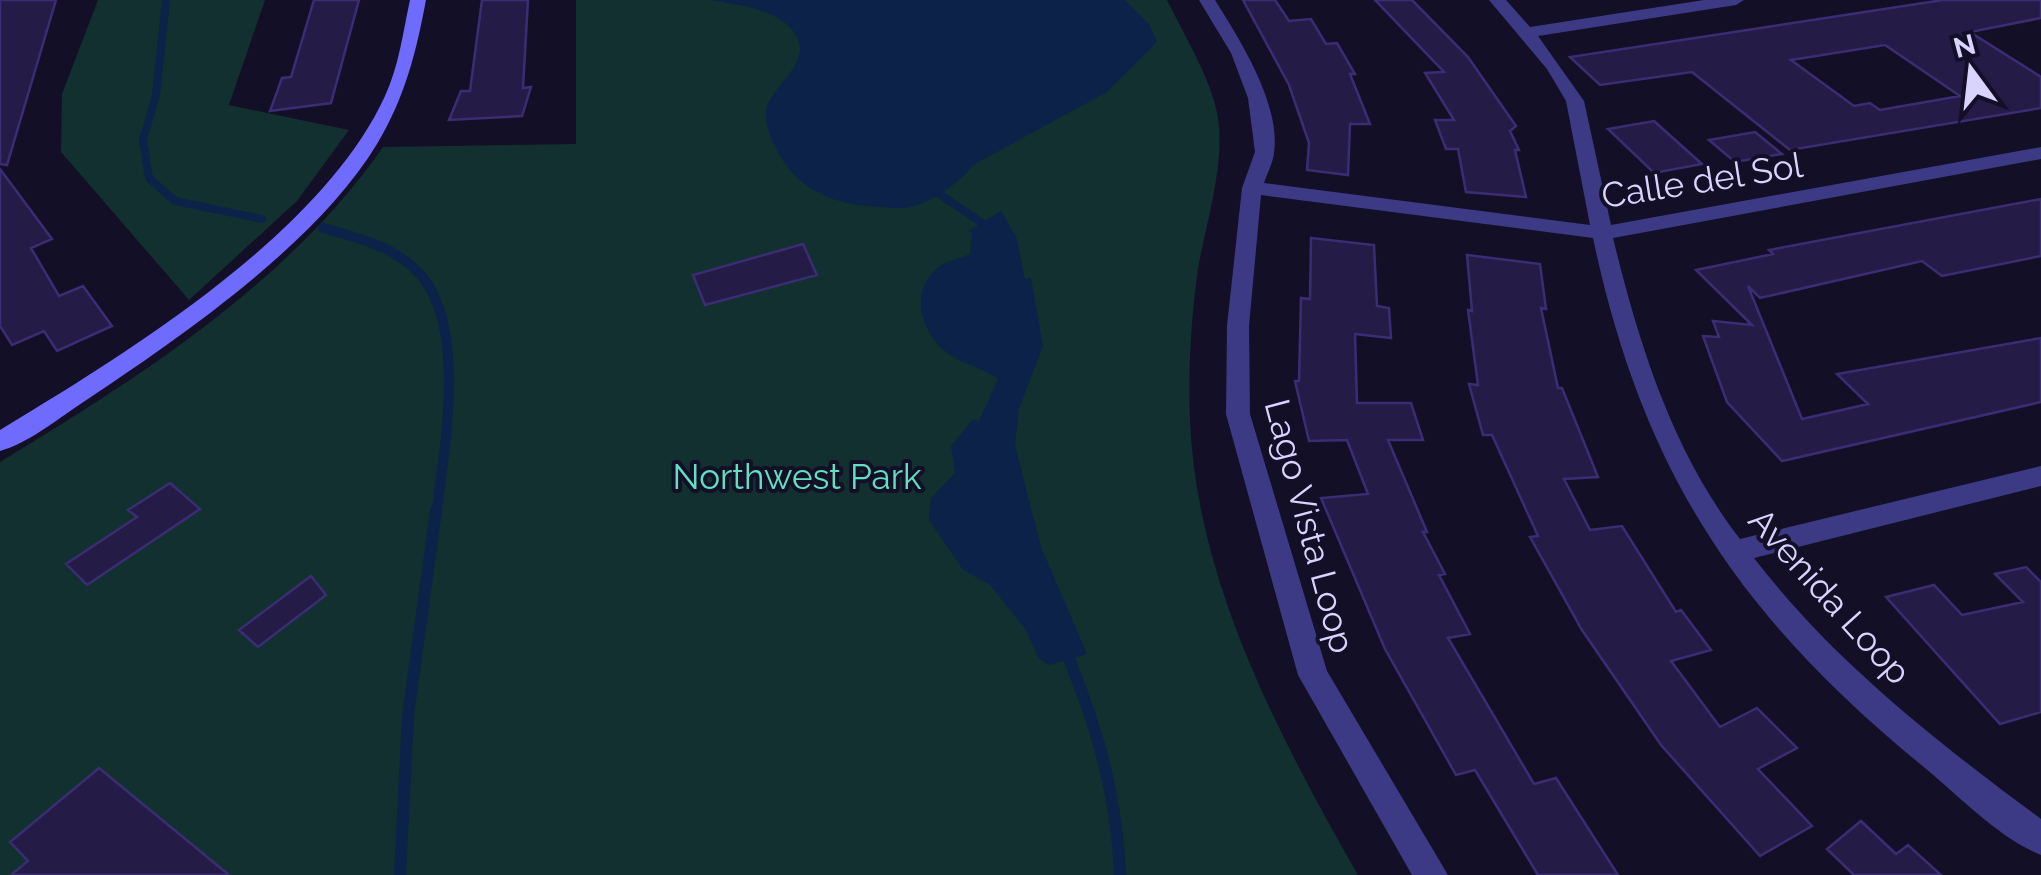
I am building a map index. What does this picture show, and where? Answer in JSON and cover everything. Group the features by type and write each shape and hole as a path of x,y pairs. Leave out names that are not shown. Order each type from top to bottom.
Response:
{"street":[{"path":"4,433 162,336 243,272 338,182 393,100 405,66 418,0"},
{"name":"Lago Vista Loop","path":"1207,0 1240,53 1257,98 1266,152 1252,188 1238,326 1238,414 1313,675 1431,875"},
{"name":"Avenida Loop","path":"1497,0 1570,90 1602,233 1648,396 1678,464 1732,552 1830,662 1901,730 2041,840"},
{"path":"1524,33 1736,0"},
{"name":"Calle del Sol","path":"1252,188 1602,233 2041,153"},
{"path":"1732,552 2041,476"}],"green space":[{"path":"98,0 265,0 229,105 349,130 297,201 189,300 61,152 62,94"},
{"name":"Northwest Park","path":"576,0 1167,0 1206,77 1219,124 1218,165 1198,269 1190,364 1196,481 1208,541 1247,657 1272,714 1358,875 0,875 0,462 157,361 257,284 345,196 383,147 576,144"}],"water":[{"path":"708,0 1125,0 1149,24 1157,42 1107,92 973,165 942,193 912,207 866,206 832,199 803,183 790,170 771,138 766,110 795,66 800,47 797,37 770,14"},
{"path":"1001,211 1016,236 1025,279 1031,278 1043,346 1019,409 1015,445 1041,547 1087,654 1050,665 1039,659 1026,630 990,585 963,570 929,520 931,498 955,473 951,446 973,419 979,421 998,379 955,358 939,345 925,323 921,299 930,276 940,266 970,254 972,232 968,231"}],"building":[{"path":"0,0 56,0 7,165 0,164"},
{"path":"314,0 359,0 331,103 270,111 282,78 291,77"},
{"path":"482,0 528,0 523,88 531,87 522,116 449,120 461,91 470,91"},
{"path":"1243,0 1275,0 1289,21 1311,19 1326,44 1337,43 1355,74 1350,74 1370,124 1350,124 1348,175 1307,170 1309,143 1289,85"},
{"path":"1375,0 1412,0 1468,57 1516,126 1510,131 1519,150 1515,150 1526,197 1466,192 1458,149 1446,149 1435,120 1454,120 1425,73 1444,72"},
{"path":"1943,0 2041,0 2041,18 1970,32 2041,77 2041,108 1790,150 1692,72 1600,85 1570,57","holes":["1885,45 1960,96 1880,110 1870,103 1854,106 1791,60"]},
{"path":"1654,121 1702,164 1654,173 1608,129"},
{"path":"1755,132 1782,154 1735,162 1709,140"},
{"path":"0,169 52,239 31,248 59,296 83,286 112,326 57,351 44,331 12,345 0,326"},
{"path":"2041,199 2041,256 1942,276 1922,261 1760,298 1748,286 1802,419 1868,404 1837,374 2041,338 2041,402 1782,461 1727,402 1703,336 1719,337 1713,321 1752,325 1696,270 1773,254 1769,250"},
{"path":"1311,238 1374,245 1377,306 1389,308 1391,338 1355,334 1357,403 1411,403 1423,440 1388,440 1427,532 1423,532 1445,574 1439,575 1470,634 1448,638 1534,784 1556,778 1618,875 1538,875 1475,770 1456,775 1385,649 1321,498 1368,494 1347,440 1309,441 1295,381 1299,381 1301,298 1310,299"},
{"path":"803,244 817,275 705,305 693,275"},
{"path":"1467,255 1540,264 1546,309 1541,308 1558,388 1562,388 1598,477 1564,479 1590,530 1622,526 1676,612 1681,610 1711,650 1671,661 1720,727 1757,708 1797,748 1758,769 1812,826 1760,856 1661,745 1582,630 1530,537 1538,536 1492,435 1483,435 1469,384 1478,385 1468,310 1472,311"},
{"path":"170,483 200,509 87,585 66,564 137,517 128,510"},
{"path":"2026,567 2041,582 2041,712 2000,724 1886,597 1934,585 1962,615 2023,602 1995,574"},
{"path":"311,576 326,595 258,647 239,630"},
{"path":"99,768 229,875 11,875 28,861 10,842"},
{"path":"1861,821 1896,854 1908,845 1941,875 1854,875 1827,849"}],"waterway":[{"path":"166,0 156,95 143,140 149,178 175,201 262,219"},
{"path":"926,185 988,227"},
{"path":"988,227 993,232"},
{"path":"323,228 394,253 414,268 431,290 442,318 449,385 436,514"},
{"path":"400,875 408,716 436,511"},
{"path":"1065,649 1103,759 1120,875"}]}
